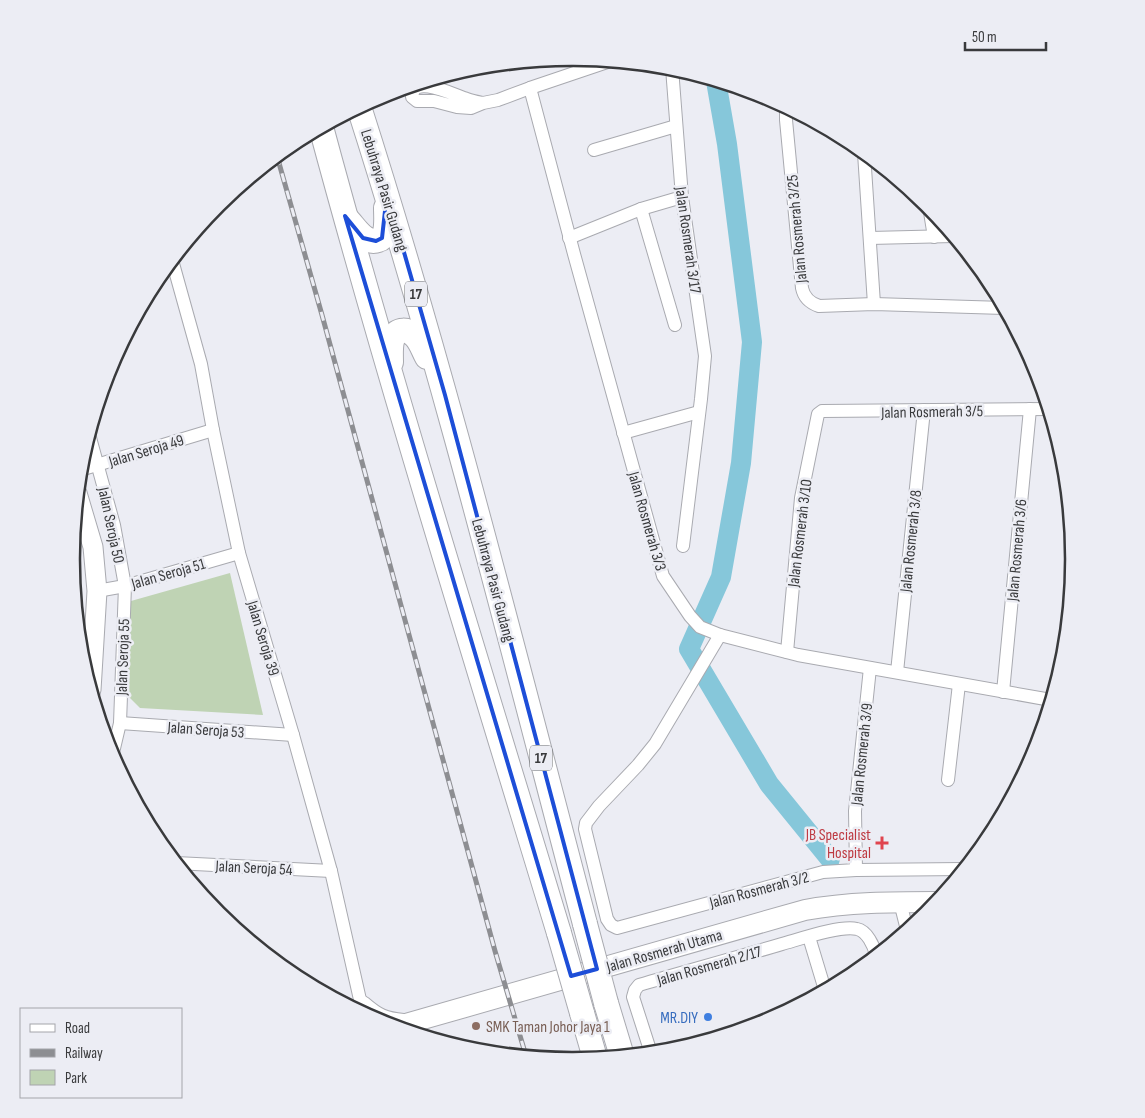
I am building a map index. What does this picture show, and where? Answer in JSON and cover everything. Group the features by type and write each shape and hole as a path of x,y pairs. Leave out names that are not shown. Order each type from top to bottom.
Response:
{"highway":[{"name":"Lebuhraya Pasir Gudang","path":"361,114 387,193 445,395 606,1003 620,1050"},
{"name":"17","path":"324,133 345,216 391,374 593,1051"},
{"path":"345,216 364,238 376,241 382,238 385,232 387,193"},
{"path":"391,374 392,339 401,330 407,330 414,334 420,342 445,395"}],"main road":[{"path":"83,510 93,547 97,591 92,668"},
{"name":"Jalan Rosmerah Utama","path":"408,1024 805,910 828,906 926,902"}],"street":[{"path":"483,103 498,100 593,67"},
{"name":"Jalan Rosmerah 3/17","path":"673,77 682,197 705,356 683,546"},
{"name":"Jalan Rosmerah 3/3","path":"530,88 569,238 663,576 690,616 700,627 720,635 786,652 1044,699"},
{"name":"Jalan Rosmerah 3/25","path":"786,115 802,288 803,294 813,304 819,306 874,304 996,308"},
{"path":"594,150 676,126"},
{"path":"865,163 874,304"},
{"path":"569,238 641,209 682,197"},
{"path":"641,209 675,325"},
{"path":"931,221 934,237"},
{"path":"870,238 945,236"},
{"name":"Jalan Seroja 39","path":"175,269 201,364 239,553 331,871 359,1003"},
{"name":"Jalan Rosmerah 3/6","path":"1003,692 1030,409"},
{"name":"Jalan Rosmerah 3/5","path":"818,414 822,411 1041,409"},
{"name":"Jalan Rosmerah 3/8","path":"897,672 924,410"},
{"path":"623,433 699,412"},
{"name":"Jalan Rosmerah 3/10","path":"786,652 801,498 818,414"},
{"name":"Jalan Seroja 49","path":"88,468 213,430"},
{"name":"Jalan Seroja 50","path":"93,447 114,525 125,586"},
{"name":"Jalan Seroja 51","path":"97,591 125,586 239,553"},
{"name":"Jalan Seroja 55","path":"115,743 120,723 125,586"},
{"name":"Jalan Rosmerah 3/2","path":"720,635 655,744 586,823 585,829 607,919 611,926 617,928 823,872 955,869"},
{"name":"Jalan Rosmerah 3/9","path":"856,870 855,811 870,668"},
{"path":"948,780 959,684"},
{"name":"Jalan Seroja 53","path":"120,723 293,735"},
{"name":"Jalan Seroja 54","path":"186,863 331,871"},
{"path":"900,902 905,922"},
{"name":"Jalan Rosmerah 2/17","path":"650,1046 633,997 639,984 841,929 859,929 874,948"},
{"path":"809,937 823,983"}],"highlighted area":[{"path":"387,193 445,395 597,969 571,976 345,216 363,238 376,241 382,238"}],"green space":[{"path":"230,573 263,715 140,708 127,695 131,601"}],"waterway":[{"path":"717,88 727,144 752,342 741,463 721,577 689,649 769,784 830,859"}],"railway":[{"path":"279,164 495,951 524,1050"}],"place":[{"name":"JB Specialist Hospital","path":"882,843"},
{"name":"MR.DIY","path":"708,1017"},
{"name":"SMK Taman Johor Jaya 1","path":"476,1026"}]}
